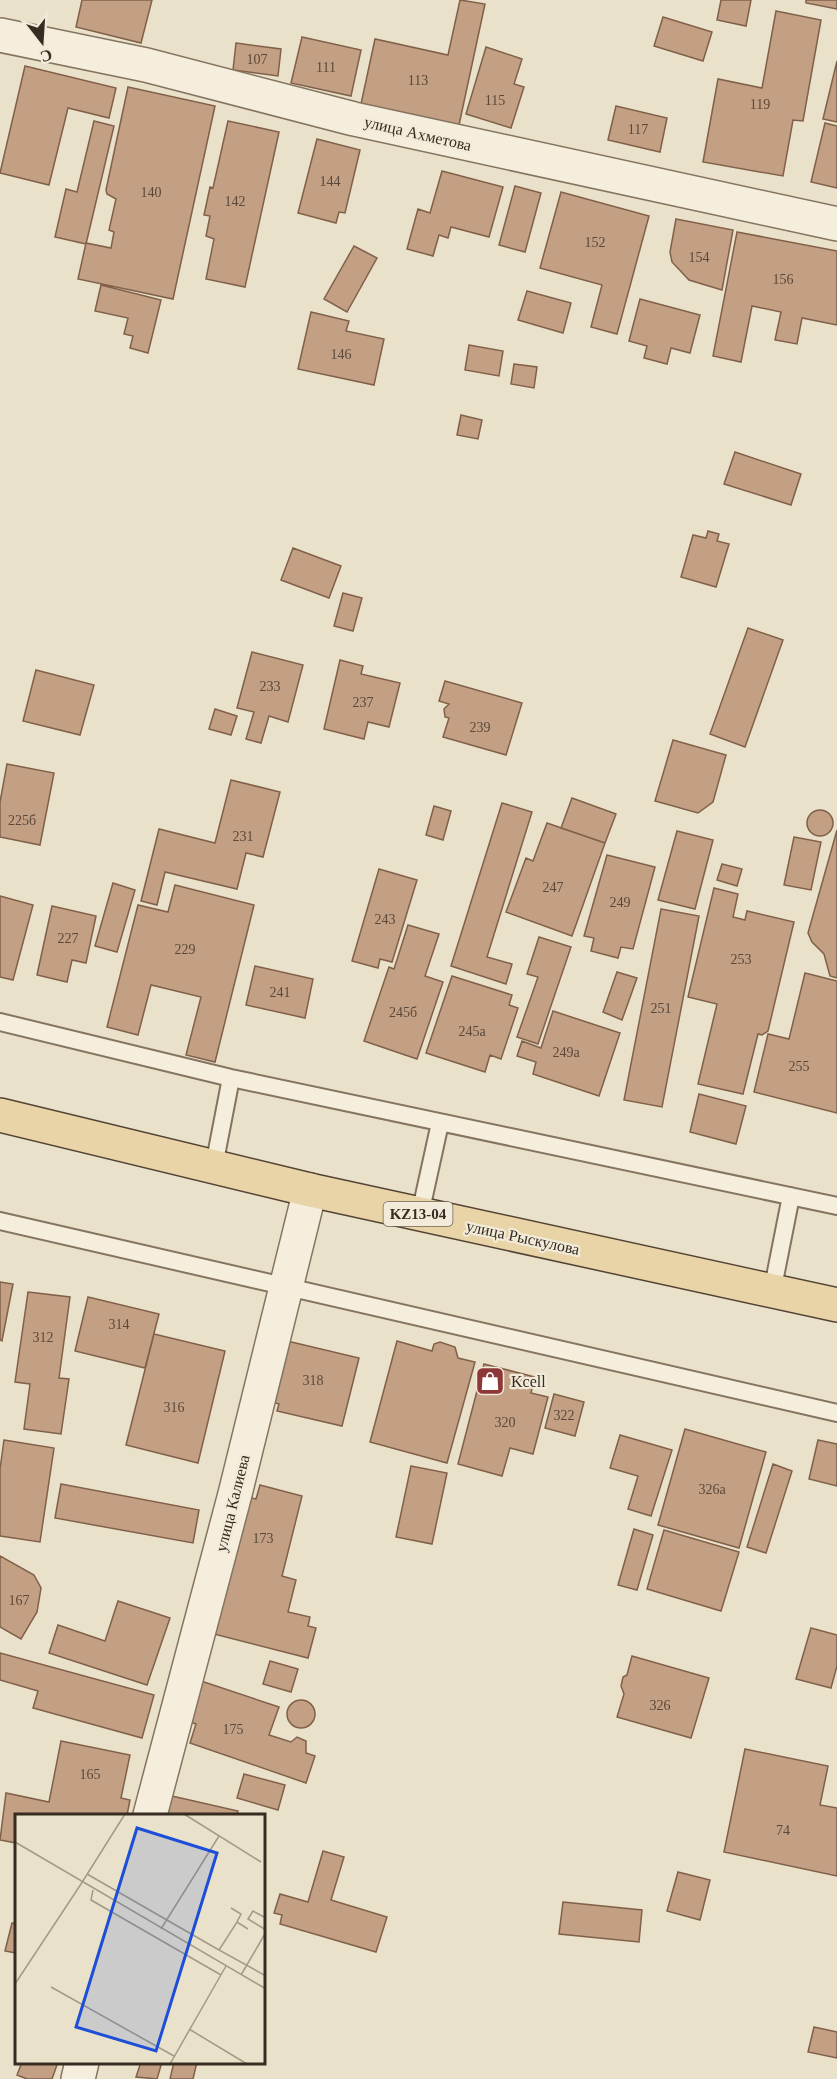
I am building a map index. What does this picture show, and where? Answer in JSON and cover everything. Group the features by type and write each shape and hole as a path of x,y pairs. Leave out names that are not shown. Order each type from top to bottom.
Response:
{"main road":[{"name":"улица Рыскулова","path":"0,1115 310,1190 837,1305"}],"street":[{"name":"улица Ахметова","path":"0,35 146,65 354,119 837,224"},
{"name":"улица Калиева","path":"150,1814 310,1190"},
{"path":"78,2079 82,2064"}],"lane":[{"path":"0,1022 231,1078 837,1206"},
{"path":"214,1166 231,1078"},
{"path":"420,1214 440,1123"},
{"path":"772,1292 791,1196"},
{"path":"0,1221 837,1413"}],"building":[{"path":"82,0 152,0 141,43 76,27"},
{"path":"460,0 485,4 459,125 361,104 375,39 448,55"},
{"path":"721,0 751,0 746,26 717,20"},
{"path":"806,0 837,0 837,9 806,3"},
{"path":"776,11 821,20 803,121 793,120 783,176 703,162 718,79 762,88"},
{"path":"663,17 712,32 703,61 654,46"},
{"path":"302,37 361,50 351,96 291,83"},
{"path":"236,43 281,49 278,76 233,70"},
{"path":"486,47 522,59 514,84 524,87 511,128 466,114"},
{"path":"837,61 837,122 823,119"},
{"path":"25,66 116,88 109,118 68,108 49,185 0,173"},
{"path":"128,87 215,106 173,299 78,279 86,243 111,248 114,232 109,230 116,199 107,194 106,190"},
{"path":"616,106 667,118 660,152 608,140"},
{"path":"94,121 114,126 86,244 55,237 66,189 77,192"},
{"path":"228,121 279,132 245,287 206,279 214,239 206,236 210,216 204,215 210,187 213,188"},
{"path":"825,123 837,126 837,188 811,182"},
{"path":"317,139 360,150 345,213 339,212 336,223 298,213"},
{"path":"442,171 503,187 489,237 451,227 448,238 439,235 433,256 407,249 418,209 430,213"},
{"path":"515,186 541,193 525,252 499,245"},
{"path":"561,192 649,216 617,334 591,327 602,285 540,268"},
{"path":"676,219 733,230 722,290 689,280 672,262 670,252"},
{"path":"737,232 837,251 837,325 802,318 797,344 775,340 781,312 752,306 741,362 713,356"},
{"path":"354,246 377,258 347,312 324,299"},
{"path":"101,285 161,300 148,353 130,348 133,336 124,334 128,318 95,311"},
{"path":"527,291 571,303 563,333 518,320"},
{"path":"640,299 700,315 690,353 671,348 667,364 644,358 647,346 629,341"},
{"path":"311,312 349,321 346,331 384,339 374,385 298,369"},
{"path":"469,345 503,351 499,376 465,370"},
{"path":"514,364 537,367 534,388 511,384"},
{"path":"461,415 482,420 478,439 457,435"},
{"path":"735,452 801,474 791,505 724,484"},
{"path":"708,531 719,534 717,541 729,544 716,587 681,577 693,535 706,538"},
{"path":"293,548 341,566 329,598 281,580"},
{"path":"343,593 362,598 353,631 334,626"},
{"path":"748,628 783,640 745,747 710,734"},
{"path":"252,652 303,665 288,722 269,716 261,743 246,739 254,712 237,708"},
{"path":"340,660 363,666 361,674 400,683 389,727 368,722 364,739 324,729"},
{"path":"36,670 94,685 80,735 23,721"},
{"path":"445,681 522,703 506,755 443,737 449,718 445,717 444,709 449,704 439,701"},
{"path":"215,709 237,716 231,735 209,729"},
{"path":"673,740 726,755 713,802 698,813 655,801"},
{"path":"7,764 54,773 40,845 0,837 0,802"},
{"path":"231,780 280,792 263,857 246,853 237,889 165,872 157,905 141,901 159,829 215,843"},
{"path":"572,798 616,814 605,843 561,828"},
{"path":"502,803 532,812 487,957 512,964 506,984 451,966"},
{"path":"434,806 451,811 443,840 426,835"},
{"path":"820,810 829,814 833,823 829,832 820,836 811,832 807,823 811,814"},
{"path":"547,823 605,843 572,936 506,912 526,858 533,861"},
{"path":"837,830 837,978 830,976 824,954 812,942 808,933"},
{"path":"677,831 713,840 695,909 658,900"},
{"path":"794,837 821,842 811,890 784,885"},
{"path":"607,855 655,867 633,949 621,947 618,958 591,951 594,938 584,936"},
{"path":"722,864 742,869 737,886 717,880"},
{"path":"379,869 417,880 392,962 380,959 378,968 352,961"},
{"path":"113,883 135,890 117,952 95,946"},
{"path":"175,885 254,905 215,1062 186,1055 201,997 151,985 138,1035 107,1027 138,905 168,912"},
{"path":"714,888 738,894 733,917 745,920 747,911 794,922 768,1031 762,1035 758,1034 743,1094 698,1084 717,1004 688,997"},
{"path":"0,896 33,905 13,980 0,977"},
{"path":"52,906 96,916 86,963 72,960 67,982 37,975"},
{"path":"661,909 699,916 662,1107 624,1100"},
{"path":"408,925 439,934 425,976 443,982 417,1059 364,1041 389,967 394,969"},
{"path":"539,937 571,947 538,1044 517,1037 538,977 527,974"},
{"path":"255,966 313,979 305,1018 246,1005"},
{"path":"617,972 637,978 622,1020 603,1012"},
{"path":"805,973 837,981 837,1113 754,1092 768,1034 789,1039"},
{"path":"452,976 512,995 509,1005 518,1008 501,1059 490,1055 485,1072 426,1053"},
{"path":"553,1011 620,1033 599,1096 533,1074 536,1062 517,1056 522,1041 541,1048"},
{"path":"699,1094 746,1106 736,1144 690,1132"},
{"path":"0,1282 13,1284 2,1341 0,1340"},
{"path":"28,1292 70,1297 59,1378 69,1379 61,1434 24,1429 30,1384 15,1382"},
{"path":"88,1297 159,1314 145,1368 75,1351"},
{"path":"154,1334 225,1351 198,1463 126,1445"},
{"path":"283,1340 359,1358 342,1426 277,1411 279,1404 268,1401"},
{"path":"397,1341 432,1351 434,1344 440,1342 455,1347 458,1358 475,1362 447,1463 370,1442"},
{"path":"484,1364 535,1377 531,1393 548,1397 533,1454 510,1448 502,1476 458,1464"},
{"path":"554,1394 584,1402 575,1436 545,1428"},
{"path":"685,1429 766,1452 739,1548 658,1525"},
{"path":"620,1435 672,1450 651,1516 628,1509 638,1476 610,1468"},
{"path":"4,1440 54,1448 40,1542 0,1536 0,1469"},
{"path":"818,1440 837,1444 837,1486 809,1479"},
{"path":"773,1464 792,1471 766,1553 747,1547"},
{"path":"411,1466 447,1473 432,1544 396,1537"},
{"path":"61,1484 199,1510 193,1543 55,1518"},
{"path":"260,1485 302,1496 282,1576 296,1580 288,1612 310,1617 308,1626 316,1628 308,1658 210,1633 245,1496 256,1499"},
{"path":"634,1529 653,1535 637,1590 618,1585"},
{"path":"664,1530 739,1552 721,1611 647,1589"},
{"path":"0,1556 34,1575 41,1588 37,1612 21,1639 0,1627"},
{"path":"118,1601 170,1618 147,1685 49,1653 58,1625 105,1641"},
{"path":"811,1628 837,1635 837,1666 831,1688 796,1679"},
{"path":"0,1653 154,1695 142,1738 33,1708 38,1691 0,1680"},
{"path":"632,1656 709,1678 691,1738 617,1717 624,1694 621,1686 623,1677 627,1675"},
{"path":"270,1661 298,1669 291,1692 263,1684"},
{"path":"198,1680 279,1707 269,1735 291,1742 297,1737 306,1741 306,1753 315,1756 306,1783 190,1743 196,1724 184,1720"},
{"path":"301,1700 311,1704 315,1714 311,1724 301,1728 291,1724 287,1714 291,1704"},
{"path":"61,1741 130,1755 121,1798 130,1800 127,1814 15,1814 15,1843 0,1840 6,1793 49,1802"},
{"path":"745,1749 828,1766 820,1805 837,1808 837,1876 724,1852"},
{"path":"244,1774 285,1785 278,1810 237,1798"},
{"path":"172,1796 238,1811 237,1814 167,1814"},
{"path":"323,1851 344,1857 331,1900 387,1917 376,1952 280,1924 282,1915 274,1913 280,1894 308,1902"},
{"path":"678,1872 710,1880 700,1920 667,1911"},
{"path":"563,1902 642,1910 639,1942 559,1934"},
{"path":"12,1923 15,1924 15,1953 5,1951"},
{"path":"814,2027 837,2032 837,2058 808,2052"},
{"path":"21,2064 57,2064 52,2079 27,2079 17,2075"},
{"path":"140,2064 161,2064 157,2079 136,2077"},
{"path":"174,2064 197,2064 193,2079 170,2079"}],"place":[{"name":"Kcell","path":"490,1381"}]}
